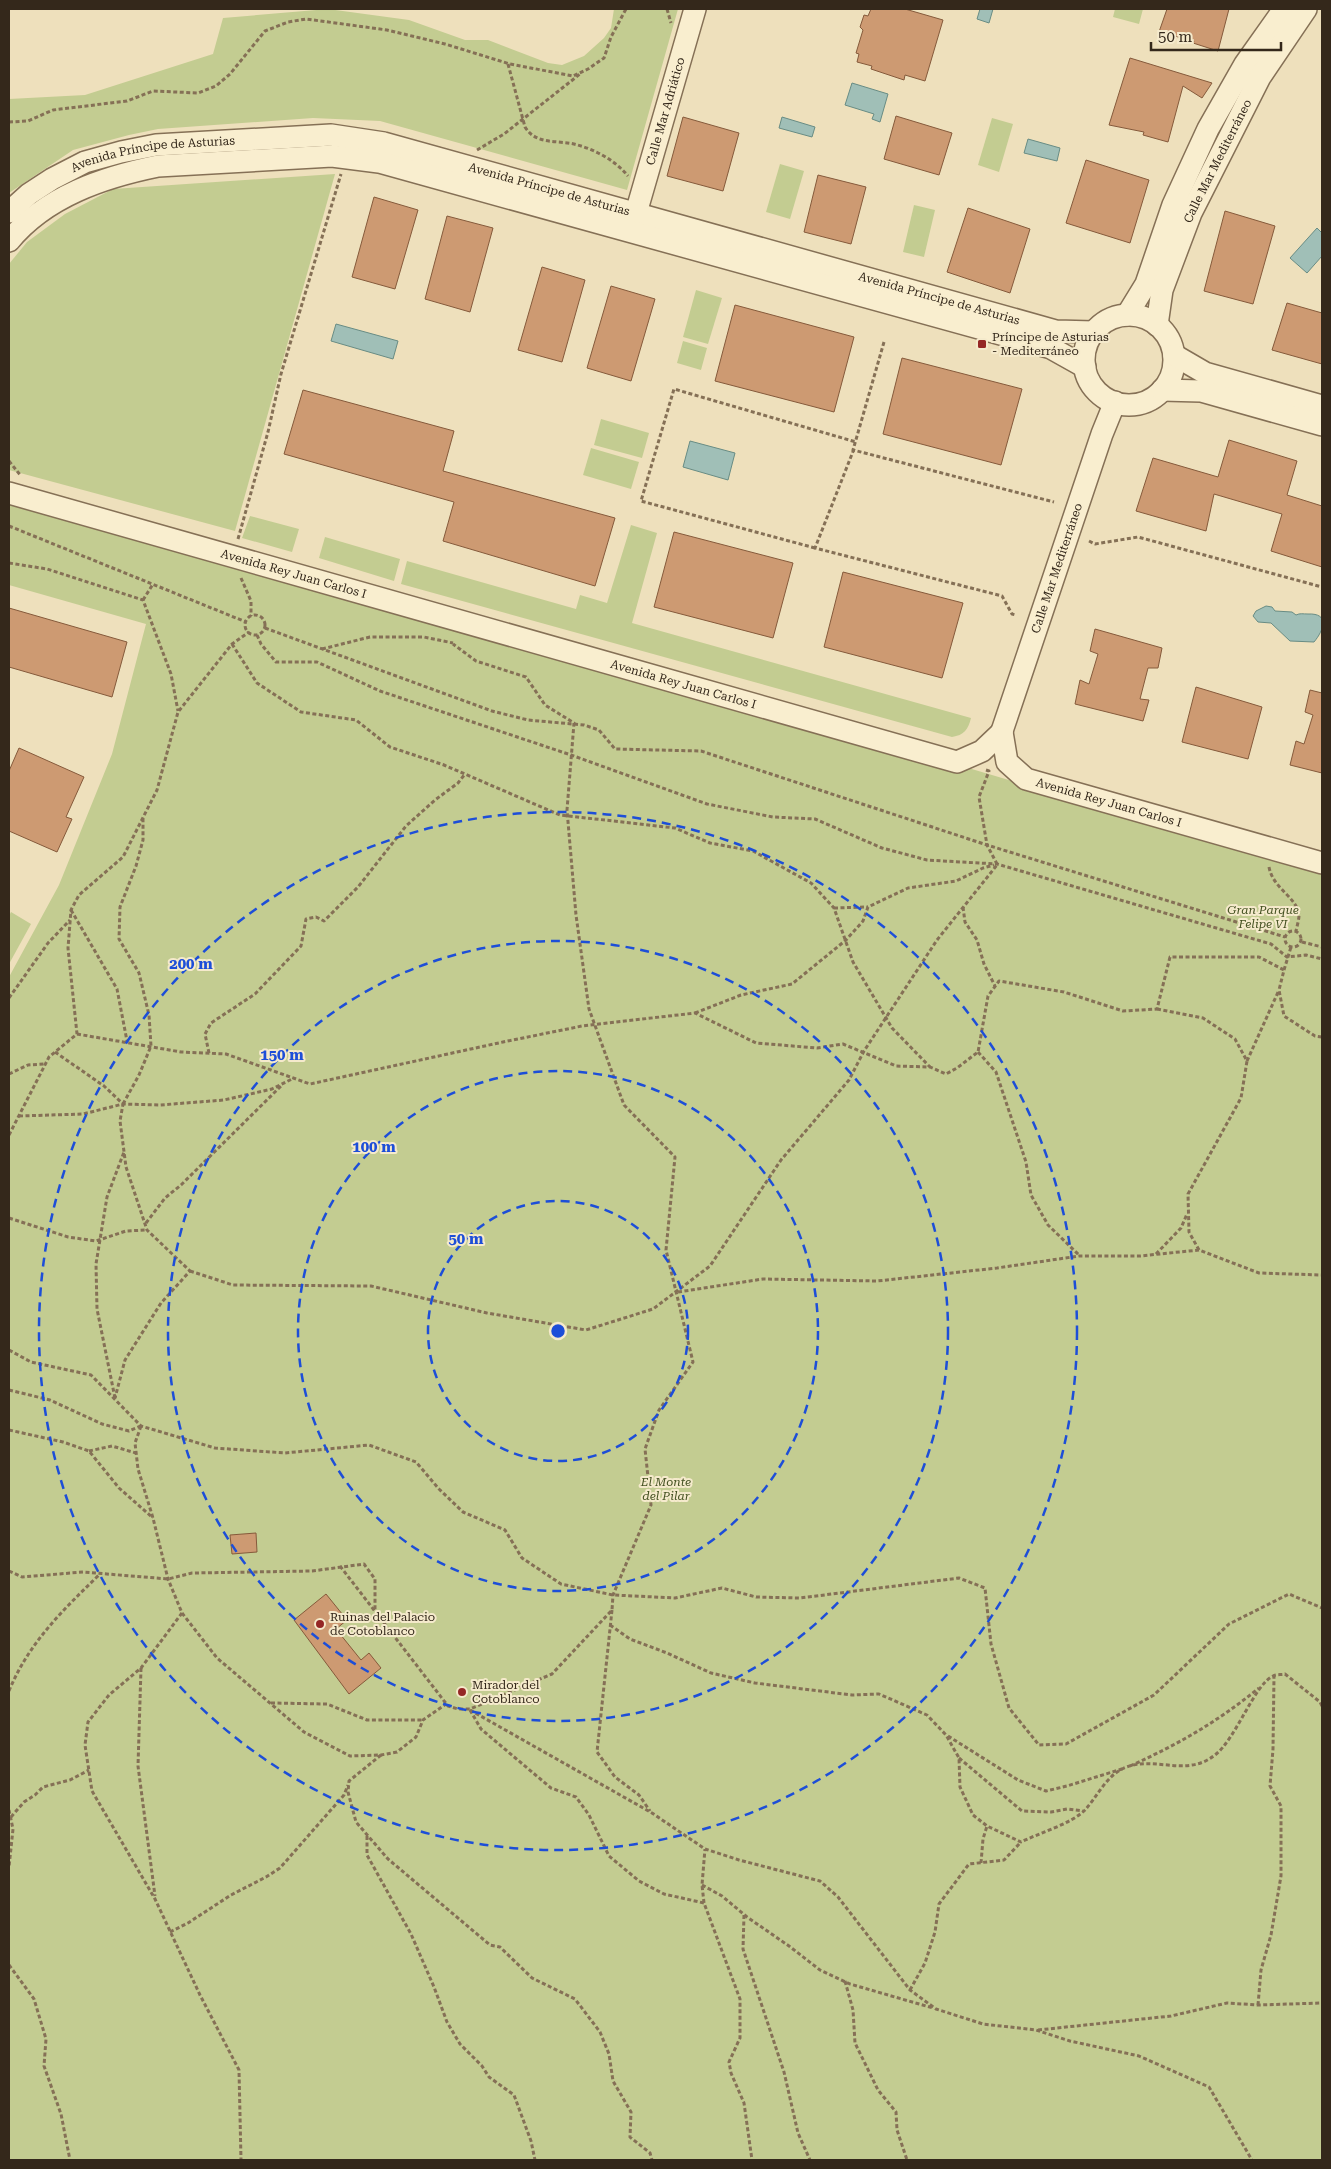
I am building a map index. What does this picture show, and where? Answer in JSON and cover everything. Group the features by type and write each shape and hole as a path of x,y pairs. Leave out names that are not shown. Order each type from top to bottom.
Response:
{"street":[{"name":"Calle Mar Adriático","path":"636,213 695,9"},
{"name":"Calle Mar Mediterráneo","path":"1127,315 1146,284 1173,205 1208,129 1245,64 1284,9"},
{"name":"Calle Mar Mediterráneo","path":"1158,325 1162,290 1191,213 1260,77 1306,9"},
{"name":"Avenida Príncipe de Asturias","path":"9,212 29,194 52,179 85,162 121,152 156,145 331,135 384,143 1056,331 1094,332"},
{"name":"Avenida Príncipe de Asturias","path":"9,241 42,211 67,195 95,182 130,172 158,166 332,156 388,165 1051,348 1085,367"},
{"path":"1127,315 1148,319 1158,325 1168,338 1174,355 1172,374 1162,390 1152,398 1140,403 1127,405 1104,397 1088,378 1085,367 1086,348 1094,332 1103,323 1127,315"},
{"path":"1174,355 1205,373 1322,406"},
{"path":"1162,390 1201,392 1322,425"},
{"name":"Calle Mar Mediterráneo","path":"1002,733 1102,434 1115,402"},
{"name":"Avenida Rey Juan Carlos I","path":"9,493 957,762 982,751 1002,733"},
{"name":"Avenida Rey Juan Carlos I","path":"1002,733 1008,762 1026,779 1322,862"}],"path":[{"path":"474,152 498,138 582,72 604,58 611,36 626,9"},
{"path":"9,122 28,121 53,110 127,101 153,91 198,92 216,86 230,74 265,32 288,22 306,19 387,30 445,44 508,64 573,76 582,72"},
{"path":"508,64 525,126 529,134 537,139 572,144 600,154 617,165 633,182"},
{"path":"237,540 268,432 281,374 341,171"},
{"path":"815,548 854,449 884,342"},
{"path":"856,442 674,389 641,501 1002,596 1012,614 1016,615"},
{"path":"854,449 1054,502"},
{"path":"9,461 23,478"},
{"path":"9,526 246,622"},
{"path":"1089,541 1095,544 1138,537 1322,587"},
{"path":"9,563 47,569 143,600"},
{"path":"237,574 242,580 251,601 251,616 246,622 246,627 249,632 257,635 261,644 276,662 317,662 380,692 571,755 707,804 773,817 815,819 882,848 927,860 997,864 1271,944 1287,957 1306,955 1322,959"},
{"path":"143,600 153,584"},
{"path":"143,600 171,674 178,712"},
{"path":"251,616 258,615 263,619 265,628"},
{"path":"257,635 265,628"},
{"path":"265,628 492,711 528,720 574,723 599,730 615,749 701,751 987,846 1285,937"},
{"path":"77,1034 68,948 71,910 79,896 123,857 157,790 178,712 232,644 249,632"},
{"path":"321,649 370,637 424,637 453,644 476,661 526,677 545,705 574,723"},
{"path":"453,644 457,637"},
{"path":"232,644 257,683 301,712 356,720 390,747 465,774 560,814 675,828 710,843 753,851 811,883 834,908 853,962 892,1028 930,1067"},
{"path":"574,723 568,815 576,915 589,1009 624,1105 676,1157 666,1250 693,1362 659,1410 645,1449 651,1505 613,1595 597,1752 615,1777 639,1795 652,1814"},
{"path":"987,770 989,771 978,797 987,846 997,864"},
{"path":"209,1053 205,1034 210,1023 255,994 301,946 306,919 316,917 324,921 330,916 358,887 406,826 435,800 458,784 465,774"},
{"path":"144,816 143,840 136,866 120,907 119,939 139,973 149,1015 151,1046 139,1075 123,1104 120,1121 126,1167 147,1230 190,1271 233,1285 371,1286 487,1313 586,1330 653,1309 710,1266 781,1160 849,1080 864,1051 936,940 997,864"},
{"path":"1269,847 1272,879 1292,900 1299,914 1296,931"},
{"path":"834,908 868,907 908,888 956,881 983,868 997,864"},
{"path":"9,1135 49,1056 77,1034 127,1041 180,1052 226,1054 310,1084 503,1042 594,1025 695,1014 741,995 792,984 846,940 863,921 868,907"},
{"path":"963,907 965,922 977,940 984,964 995,986"},
{"path":"71,910 117,989 127,1041"},
{"path":"9,998 48,943 71,920"},
{"path":"1296,931 1301,935 1302,942 1298,947 1291,947 1286,943 1285,937 1289,932 1296,931"},
{"path":"1302,942 1322,947"},
{"path":"1199,1250 1189,1232 1188,1194 1241,1098 1247,1061 1279,990 1291,947"},
{"path":"1157,1009 1170,957 1258,957 1284,970"},
{"path":"695,1014 756,1043 817,1048 843,1044 864,1051 896,1066 930,1067 946,1074 978,1052 988,996 999,981 1064,992 1123,1011 1157,1009 1203,1018 1235,1038 1247,1061"},
{"path":"1279,990 1284,1016 1315,1036 1322,1037"},
{"path":"55,1052 104,1086 123,1104"},
{"path":"978,1052 996,1072 1026,1162 1030,1195 1048,1225 1079,1256"},
{"path":"9,1074 28,1065 45,1064"},
{"path":"19,1116 83,1114 123,1104 160,1105 224,1100 272,1089 294,1078"},
{"path":"146,1223 165,1198 181,1185 283,1084"},
{"path":"115,1398 96,1309 96,1264 106,1197 124,1152"},
{"path":"1155,1254 1181,1228 1189,1211"},
{"path":"9,1218 68,1237 99,1240 126,1231 147,1230"},
{"path":"676,1292 764,1279 877,1281 997,1268 1079,1256 1155,1254 1199,1250 1258,1273 1322,1275"},
{"path":"115,1398 125,1360 161,1303 190,1271"},
{"path":"9,1350 31,1362 91,1375 141,1426 215,1448 285,1452 369,1445 416,1462 438,1489 463,1512 505,1530 522,1558 561,1584 613,1595 675,1598 722,1588 756,1597 800,1598 959,1578 985,1588 991,1644 1009,1708 1039,1744 1066,1744 1154,1695 1229,1624 1289,1594 1322,1608"},
{"path":"9,1390 50,1400 111,1426 129,1431 141,1426"},
{"path":"141,1426 135,1443 138,1469 153,1518 168,1579 182,1613 217,1658 304,1732 350,1756 381,1755 397,1752 416,1737 423,1720 446,1704"},
{"path":"9,1430 63,1442 89,1451 112,1446 136,1453"},
{"path":"89,1451 119,1488 153,1518"},
{"path":"9,1571 22,1577 102,1572 168,1579 192,1573 312,1571 364,1564 375,1579 376,1610"},
{"path":"340,1566 376,1610 446,1704 458,1709 470,1709 552,1674 612,1610"},
{"path":"9,1692 17,1672 53,1621 102,1572"},
{"path":"182,1613 141,1668 109,1695 88,1722 85,1745 92,1791 156,1899 200,1995 239,2070 241,2160"},
{"path":"610,1625 630,1639 711,1673 755,1683 852,1695 879,1694 927,1715 946,1735 959,1758 1022,1811 1051,1812 1067,1809 1084,1811"},
{"path":"141,1668 138,1766 156,1899"},
{"path":"910,1990 925,1963 935,1932 939,1904 969,1864 1004,1860 1020,1842 1058,1826 1084,1811 1105,1783 1123,1769 1186,1739 1227,1713 1274,1675 1284,1674 1320,1702 1322,1706"},
{"path":"1258,2005 1261,1970 1271,1935 1281,1876 1281,1806 1270,1786 1273,1749 1274,1675"},
{"path":"946,1735 1018,1780 1046,1791 1151,1763 1193,1767 1216,1755 1234,1731 1261,1686"},
{"path":"271,1703 327,1704 367,1720 423,1720"},
{"path":"470,1709 652,1814 705,1849 820,1881 838,1897 910,1990 936,2009"},
{"path":"470,1709 481,1729 551,1788 576,1797 589,1814 609,1856 639,1881 664,1894 704,1903"},
{"path":"170,1932 188,1923 231,1895 266,1878 280,1868 344,1795 350,1782 381,1755"},
{"path":"959,1758 960,1787 973,1815 987,1826 1020,1842"},
{"path":"11,1817 24,1802 43,1787 70,1780 89,1770"},
{"path":"350,1782 348,1792 356,1822 388,1859 490,1944 500,1947 532,1978 575,1999 600,2032 609,2054 613,2080 631,2112 630,2137 650,2153 652,2160"},
{"path":"9,1810 13,1829 9,1866"},
{"path":"981,1863 983,1839 987,1826"},
{"path":"367,1835 367,1855 411,1934 447,2022 460,2044 482,2066 488,2077 514,2095 531,2141 535,2160"},
{"path":"705,1849 702,1885 704,1903 740,1999 740,2038 729,2062 731,2073 744,2104 752,2160"},
{"path":"702,1885 722,1896 744,1915 820,1970 850,1984 983,2024 1036,2030 1070,2041 1140,2056 1210,2086 1252,2160"},
{"path":"744,1915 743,1949 784,2072 798,2133 810,2160"},
{"path":"9,1965 34,1999 46,2039 44,2066 61,2114 70,2160"},
{"path":"845,1981 853,2010 855,2043 878,2090 896,2112 897,2130 906,2160"},
{"path":"1036,2030 1171,2016 1227,2003 1258,2005 1322,2003"}],"green space":[{"path":"328,9 409,20 465,40 488,40 548,63 562,65 584,56 604,38 611,28 614,9 678,9 627,190 380,121 313,118 158,129 129,135 73,150 9,193 9,99 85,95 213,54 223,18"},
{"path":"1115,9 1143,9 1139,24 1113,17"},
{"path":"992,118 1013,124 999,172 978,165"},
{"path":"780,164 804,171 790,219 766,212"},
{"path":"335,174 235,531 9,470 9,264 27,242 65,214 113,189"},
{"path":"914,205 935,210 924,257 903,252"},
{"path":"696,290 722,298 708,344 683,337"},
{"path":"683,341 707,348 701,370 677,363"},
{"path":"601,419 649,433 642,458 594,445"},
{"path":"591,448 639,462 631,489 583,475"},
{"name":"El Monte del Pilar","path":"9,503 965,767 1322,873 1322,2160 9,2160 9,977 59,885 112,754 146,624 9,585"},
{"path":"250,516 299,529 292,552 242,538"},
{"path":"631,525 657,533 632,623 971,718 967,729 960,735 952,737 401,584 407,561 576,609 580,595 607,603"},
{"path":"325,537 400,559 394,581 319,558"},
{"path":"11,912 31,924 9,964 9,916"}],"water":[{"path":"980,9 993,9 989,23 977,19"},
{"path":"852,83 888,94 880,122 872,119 874,114 845,105"},
{"path":"782,117 815,127 812,137 779,128"},
{"path":"1028,139 1060,148 1057,161 1024,153"},
{"path":"1317,228 1322,233 1322,256 1307,273 1290,258"},
{"path":"336,324 398,341 393,359 331,341"},
{"path":"690,441 735,453 728,480 683,467"},
{"path":"1266,606 1272,607 1275,611 1292,612 1296,615 1315,614 1322,619 1322,628 1314,642 1290,641 1271,623 1258,622 1253,616 1256,611"}],"building":[{"path":"871,9 905,9 943,20 925,81 905,75 904,80 871,69 872,66 857,62 859,54 856,53 863,30 860,27 864,15 868,16"},
{"path":"1167,9 1229,9 1218,51 1193,43 1194,41 1159,32"},
{"path":"1130,58 1212,83 1202,98 1183,86 1168,142 1143,135 1144,132 1109,125"},
{"path":"896,116 952,133 939,175 884,159"},
{"path":"683,117 739,133 723,191 667,176"},
{"path":"1086,160 1149,180 1130,243 1066,223"},
{"path":"818,175 866,187 851,244 804,232"},
{"path":"374,197 418,210 395,289 352,277"},
{"path":"968,208 1030,229 1010,293 947,272"},
{"path":"1225,211 1275,226 1253,304 1204,291"},
{"path":"447,216 493,228 470,312 425,299"},
{"path":"542,267 585,280 562,362 518,350"},
{"path":"611,286 655,299 631,381 587,368"},
{"path":"1287,303 1322,313 1322,364 1272,350"},
{"path":"735,305 854,337 834,412 715,381"},
{"path":"902,358 1022,389 1001,465 883,434"},
{"path":"303,390 454,431 443,471 615,518 595,586 443,541 454,502 284,454"},
{"path":"1229,440 1297,461 1287,495 1322,506 1322,567 1271,551 1282,514 1214,494 1206,531 1136,511 1153,458 1218,477"},
{"path":"674,532 793,563 773,638 654,607"},
{"path":"843,572 963,603 942,678 824,647"},
{"path":"9,608 127,642 112,697 9,667"},
{"path":"1095,629 1162,648 1158,668 1148,668 1140,699 1149,700 1143,721 1075,704 1080,680 1089,684 1098,654 1090,651"},
{"path":"1196,687 1262,707 1248,759 1182,742"},
{"path":"1310,690 1322,693 1322,773 1290,765 1296,741 1304,744 1313,715 1305,712"},
{"path":"19,748 84,777 66,817 72,819 57,852 9,831 9,771"},
{"path":"256,1533 257,1552 232,1554 230,1535"},
{"path":"326,1594 347,1620 336,1629 361,1660 369,1653 381,1668 349,1694 294,1620"}],"place":[{"name":"Príncipe de Asturias - Mediterráneo","path":"982,344"},
{"name":"Ruinas del Palacio de Cotoblanco","path":"320,1624"},
{"name":"Mirador del Cotoblanco","path":"462,1692"}],"park label":[{"name":"Gran Parque Felipe VI","path":"1263,917"}]}
